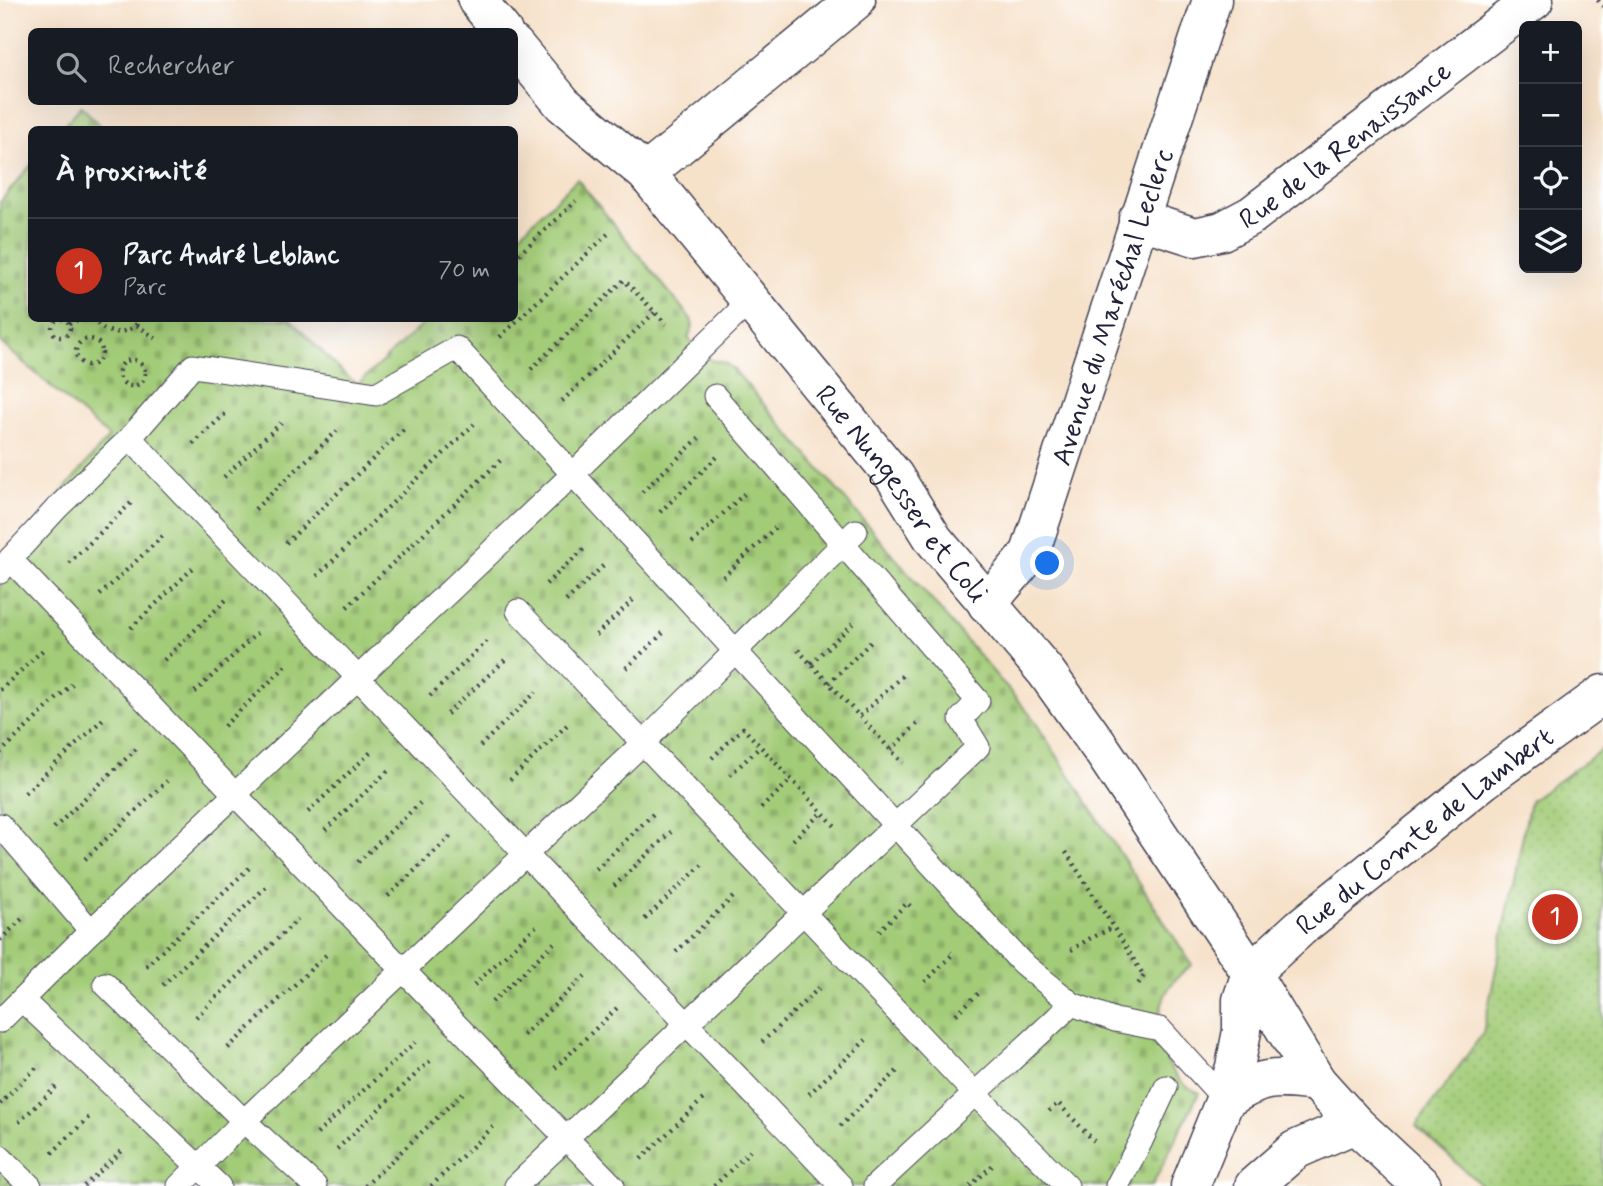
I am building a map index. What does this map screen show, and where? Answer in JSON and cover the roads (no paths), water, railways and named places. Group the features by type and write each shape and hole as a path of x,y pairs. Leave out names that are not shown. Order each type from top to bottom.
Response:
{"street":[{"path":"477,0 500,28"},
{"path":"646,173 856,0"},
{"name":"Avenue du Maréchal Leclerc","path":"987,604 1030,553 1212,0"},
{"name":"Rue de la Renaissance","path":"1138,219 1195,237 1223,231 1252,215 1534,0"},
{"name":"Rue Nungesser et Coli","path":"518,50 563,104 646,173 752,299 894,476 934,540 1046,672 1090,732 1251,973 1317,1082 1355,1124 1422,1186"},
{"name":"Rue du Comte de Lambert","path":"1251,973 1301,927 1484,780 1603,694"},
{"path":"1190,1186 1225,1100 1242,1031 1242,1000 1251,973"},
{"path":"1225,1100 1264,1079 1284,1078 1317,1082"},
{"path":"1254,1186 1295,1150 1355,1124"}],"lane":[{"path":"0,1021 91,931 573,474 752,299"},
{"path":"613,1186 71,622 5,565 57,508 130,438 193,366 376,394 457,348 1021,962 1072,1004 1115,1020 1160,1029 1225,1100"},
{"path":"516,1186 978,747 961,719 978,701 885,594 849,538 806,499 715,396"},
{"path":"130,438 841,1186"},
{"path":"179,1186 244,1121 643,743 849,538"},
{"path":"518,611 975,1094 1067,1186"},
{"path":"0,825 91,931"},
{"path":"105,984 244,1121 311,1182"},
{"path":"22,1000 219,1186"},
{"path":"875,1186 1072,1004"},
{"path":"1116,1186 1167,1087"},
{"path":"0,1157 27,1183"}],"place":[{"name":"Parc André Leblanc","path":"1555,917"}]}
